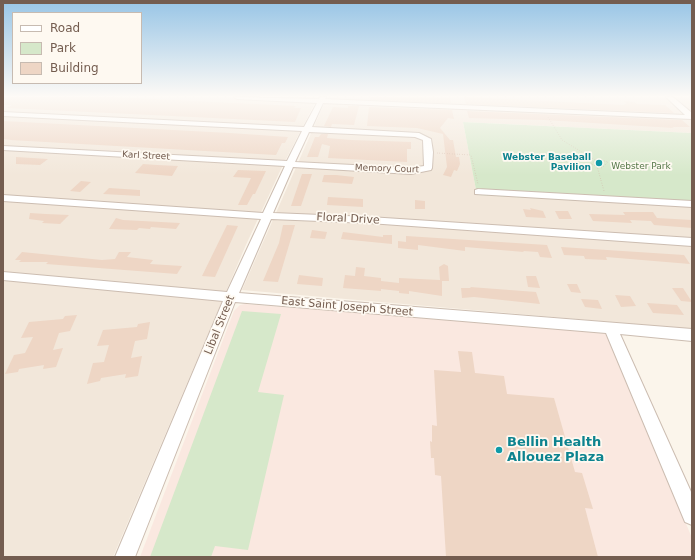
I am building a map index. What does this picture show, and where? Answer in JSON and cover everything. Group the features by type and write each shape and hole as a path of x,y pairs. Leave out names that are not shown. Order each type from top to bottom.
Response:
{"street":[{"path":"188,123 307,129"},
{"name":"Libal Street","path":"125,557 231,297 290,164 310,123"},
{"name":"Memory Court","path":"290,164 421,170 428,168 429,153 427,139 424,136 307,129"},
{"name":"Karl Street","path":"3,148 290,164"},
{"path":"479,192 692,204"},
{"name":"Floral Drive","path":"3,198 267,216 369,220 692,242"},
{"name":"East Saint Joseph Street","path":"3,276 231,297 692,335"},
{"path":"610,328 692,515"}],"path":[{"path":"552,123 562,140 596,160 608,162 602,168 591,164 596,160"},
{"path":"429,153 471,155 479,192"},
{"path":"597,166 605,193"}],"shaded area":[{"path":"3,123 305,123 281,169 245,247 113,557 3,557"},
{"path":"315,123 463,123 477,195 692,207 692,329 242,290"},
{"path":"487,123 692,123 692,133"},
{"path":"245,304 606,333 692,538 692,557 140,557 234,311 240,305"}],"green space":[{"name":"Webster Park","path":"463,123 692,133 692,207 477,195"},
{"path":"242,311 281,314 258,392 284,395 248,550 215,546 211,557 150,557"}],"building":[{"path":"3,123 43,123 288,137 285,143 282,143 276,155 3,139"},
{"path":"325,123 354,123 354,125 332,124 331,127 324,126"},
{"path":"367,123 444,123 440,128 450,140 453,140 456,157 459,157 460,164 457,171 454,170 451,177 443,175 447,167 443,134 417,128 367,126"},
{"path":"595,123 686,123 690,127 672,127 674,128"},
{"path":"321,134 328,134 327,138 411,142 411,149 407,149 407,162 328,158 330,146 322,144 318,157 307,157 315,137 319,137"},
{"path":"16,157 48,159 40,165 16,164"},
{"path":"143,164 178,166 172,176 135,173"},
{"path":"238,170 266,171 255,194 253,194 247,205 238,205 251,178 233,177"},
{"path":"302,174 312,174 301,206 291,206"},
{"path":"324,175 354,177 352,184 322,182"},
{"path":"81,181 91,182 80,192 70,191"},
{"path":"109,188 140,190 140,196 103,194"},
{"path":"328,197 363,199 363,207 327,205"},
{"path":"415,200 425,201 425,209 415,209"},
{"path":"530,208 543,211 546,218 526,217 523,209 531,210"},
{"path":"555,211 568,211 572,219 559,219"},
{"path":"623,212 653,212 657,218 692,220 692,228 654,225 651,221 630,220 632,223 593,221 589,214 625,215"},
{"path":"30,213 69,215 60,224 42,223 44,221 29,219"},
{"path":"116,218 123,220 180,223 176,229 151,227 150,229 139,228 137,230 109,229"},
{"path":"227,225 238,226 215,277 202,276"},
{"path":"283,225 295,225 278,282 263,281 279,243"},
{"path":"312,230 327,232 325,239 310,238"},
{"path":"343,232 383,237 383,235 392,235 392,244 341,239"},
{"path":"406,236 547,245 552,258 540,257 538,252 465,247 465,251 418,245 418,250 398,248 398,241 406,242"},
{"path":"561,247 684,255 690,264 606,257 607,260 585,259 584,256 564,255"},
{"path":"22,252 102,260 115,259 119,252 131,252 127,257 153,260 150,264 182,266 177,274 46,264 48,262 19,262 21,260 15,260"},
{"path":"444,264 448,266 449,281 442,281 442,296 409,291 409,294 381,289 381,291 343,288 345,275 355,276 356,267 365,268 364,276 381,278 381,281 399,283 399,278 440,280 439,267"},
{"path":"299,275 323,278 322,286 297,284"},
{"path":"526,276 536,276 540,288 528,287"},
{"path":"567,284 577,284 581,293 571,292"},
{"path":"470,287 536,292 540,304 474,297 462,298 461,288 471,288"},
{"path":"672,288 683,288 692,302 681,301"},
{"path":"615,295 630,296 636,306 621,307"},
{"path":"581,299 598,300 602,309 585,307"},
{"path":"647,303 677,305 684,315 653,313"},
{"path":"77,315 70,331 59,333 53,350 63,348 56,367 43,369 44,365 19,369 18,372 5,374 14,355 25,353 33,337 21,338 29,322 63,319 65,316"},
{"path":"150,322 147,339 135,341 131,358 142,356 138,376 125,378 126,374 101,378 100,381 87,384 93,363 104,362 109,345 97,346 103,330 137,327 138,324"},
{"name":"Bellin Health Allouez Plaza","path":"458,351 472,352 475,373 504,376 507,394 554,398 575,472 582,473 593,509 585,508 598,557 446,557 441,476 435,475 434,458 431,458 430,441 432,442 432,425 437,426 434,370 461,372"}],"place":[{"name":"Webster Baseball Pavilion","path":"599,163"},
{"name":"Bellin Health Allouez Plaza","path":"499,450"}]}
